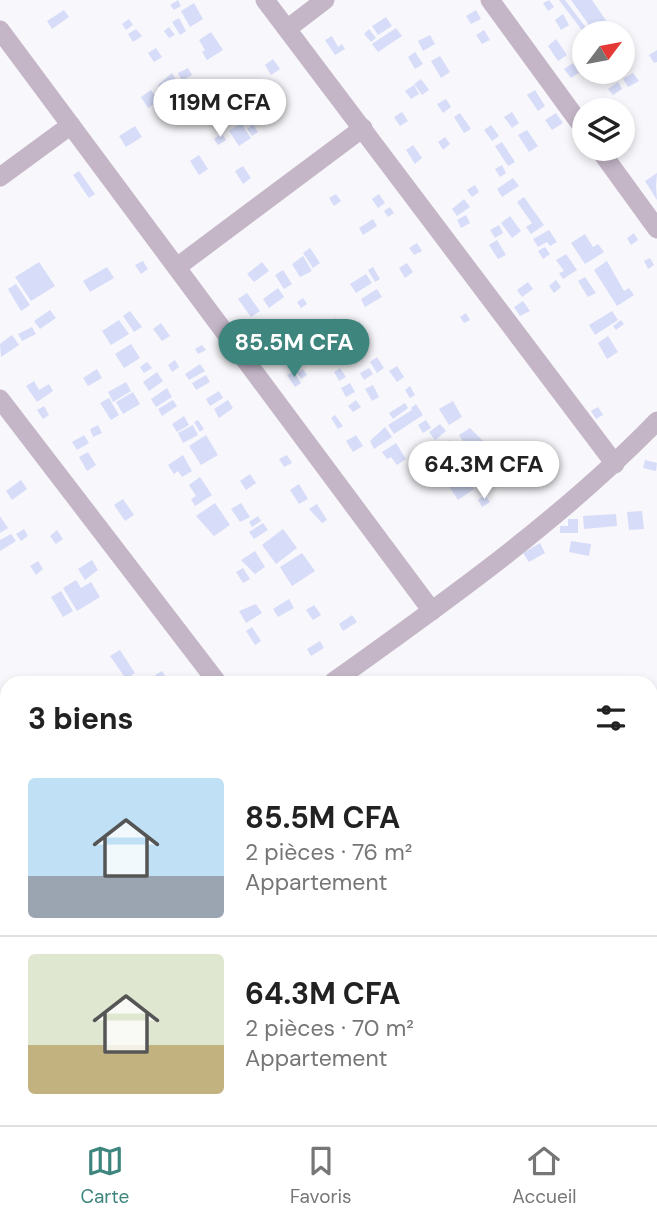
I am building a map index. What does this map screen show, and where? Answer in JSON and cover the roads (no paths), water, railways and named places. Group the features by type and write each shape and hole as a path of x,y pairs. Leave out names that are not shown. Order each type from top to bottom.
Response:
{"street":[{"path":"265,0 615,464"},
{"path":"287,29 324,0"},
{"path":"490,0 572,113"},
{"path":"0,30 432,611"},
{"path":"0,177 71,125"},
{"path":"177,267 363,128"},
{"path":"608,161 657,229"},
{"path":"3,409 212,676"},
{"path":"341,676 432,611 615,464 657,421"}]}
